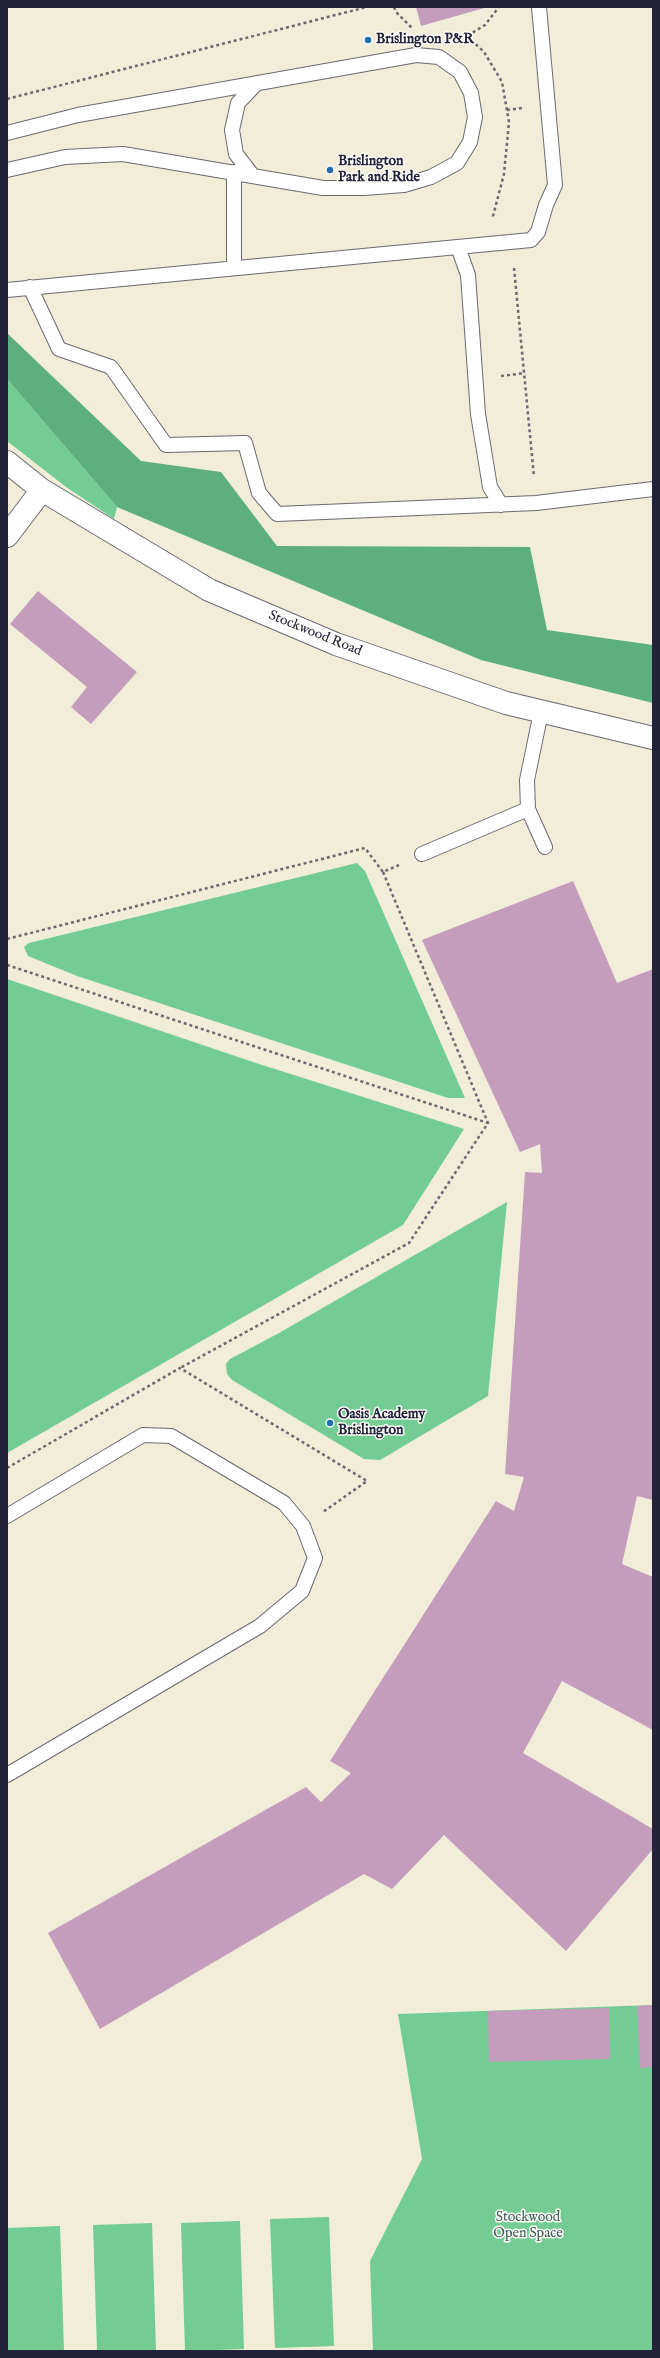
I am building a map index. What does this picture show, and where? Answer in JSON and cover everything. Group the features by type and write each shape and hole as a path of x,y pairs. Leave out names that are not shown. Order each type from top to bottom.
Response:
{"street":[{"name":"Stockwood Road","path":"7,462 42,490 209,590 336,644 506,703 653,738"},
{"path":"7,536 42,490"}],"lane":[{"path":"7,290 531,240 538,232 546,205 555,185 539,7"},
{"path":"7,133 78,115 416,55 439,57 460,72 471,93 475,117 470,142 457,163 431,177 404,185 364,188 323,188 123,154 65,156 7,170"},
{"path":"253,176 236,154 232,130 238,103 256,84"},
{"path":"234,172 234,268"},
{"path":"458,248 468,275 478,414 490,487 502,505"},
{"path":"30,287 59,349 111,367 166,446 245,443 259,493 277,514 536,503 653,490"},
{"path":"541,712 527,780 528,808 545,846"},
{"path":"422,854 528,808"},
{"path":"7,1516 143,1435 171,1436 284,1504 303,1526 315,1558 302,1591 260,1626 7,1775"}],"path":[{"path":"7,99 367,7"},
{"path":"467,36 485,26 499,7"},
{"path":"504,242 516,273 536,503"},
{"path":"7,939 365,848 383,872 488,1123"},
{"path":"383,872 422,854"},
{"path":"7,965 488,1123"},
{"path":"180,1368 408,1243 488,1123"}],"green space":[{"path":"7,333 141,461 221,472 277,546 530,547 547,630 653,645 653,703 481,660 117,507 7,379"},
{"path":"7,379 117,507 114,519 66,487 7,441"},
{"path":"357,863 365,871 465,1098 448,1098 77,976 28,956 24,947 29,943"},
{"path":"7,979 256,1063 464,1129 403,1225 7,1453"},
{"path":"507,1202 488,1396 380,1460 364,1459 232,1380 227,1374 226,1364 230,1359 279,1333"},
{"name":"Stockwood Open Space","path":"653,2005 653,2351 373,2351 370,2261 422,2159 398,2014"},
{"path":"329,2217 334,2346 275,2348 270,2219"},
{"path":"240,2221 244,2349 185,2351 181,2223"},
{"path":"152,2223 156,2351 97,2351 93,2225"},
{"path":"60,2226 64,2351 7,2351 7,2228"}],"building":[{"path":"416,7 488,7 421,26"},
{"path":"38,591 137,672 91,724 71,707 87,687 10,624"},
{"path":"573,881 617,983 653,969 653,1500 637,1496 622,1564 653,1577 653,1730 562,1681 523,1753 653,1829 653,1849 566,1951 444,1835 392,1889 364,1874 100,2029 48,1933 306,1787 321,1802 351,1773 330,1761 496,1501 514,1511 524,1477 505,1474 525,1172 542,1173 540,1144 520,1152 422,940"},
{"path":"653,2005 653,2067 640,2068 637,2006"},
{"path":"609,2008 610,2059 489,2062 488,2011"}],"place":[{"name":"Brislington P&R","path":"368,40"},
{"name":"Brislington Park and Ride","path":"330,170"},
{"name":"Oasis Academy Brislington","path":"330,1423"}]}
